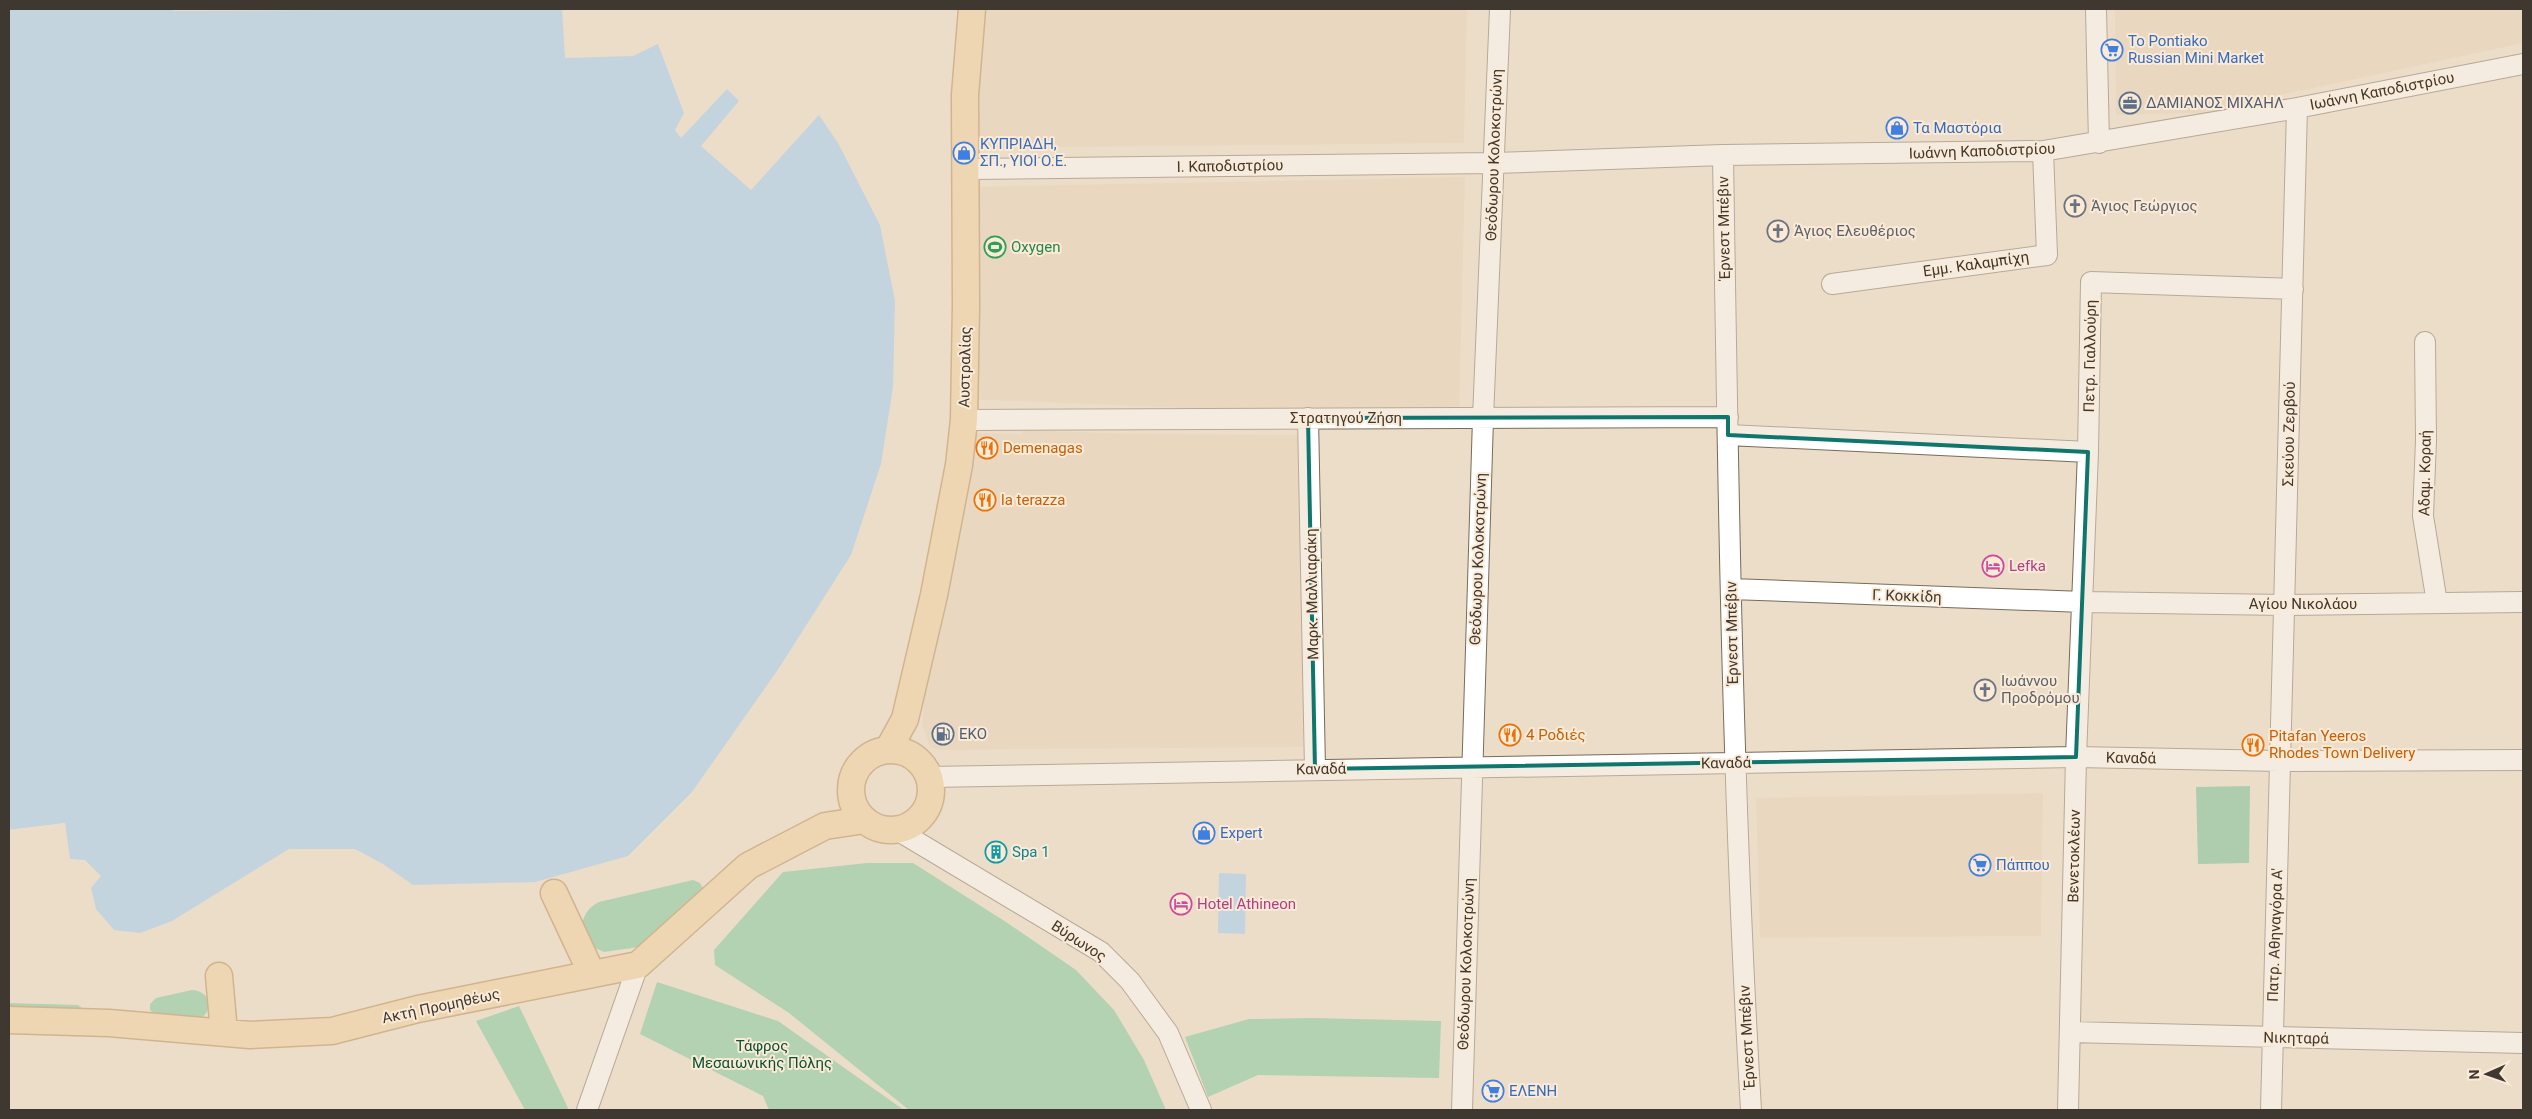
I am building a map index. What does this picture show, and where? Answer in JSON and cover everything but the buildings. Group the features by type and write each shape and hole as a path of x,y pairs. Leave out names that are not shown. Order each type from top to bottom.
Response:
{"main road":[{"name":"Αυστραλίας","path":"905,719 934,596 959,465 964,420 965,95 972,9"},
{"path":"888,750 905,719"},
{"path":"905,719 913,756"},
{"path":"888,750 901,751 913,756 922,765 929,777 931,789 930,802 924,814 914,823 897,830 876,827 865,820 857,810 852,798 852,784 856,772 864,761 875,754 888,750"},
{"path":"825,826 852,798"},
{"path":"825,826 865,820"},
{"name":"Ακτή Προμηθέως","path":"9,1020 109,1023 250,1035 332,1031 418,1009 638,964 748,866 825,826"},
{"path":"554,894 592,974"},
{"path":"220,976 224,1032"}],"street":[{"name":"Θεόδωρου Κολοκοτρώνη","path":"1462,1110 1483,418 1500,9"},
{"path":"2096,9 2099,143"},
{"name":"Ιωάννη Καποδιστρίου","path":"1494,163 1723,155 2043,151 2297,108 2523,64"},
{"name":"Σκεύου Ζερβού","path":"2281,760 2297,108"},
{"name":"Εμμ. Καλαμπίχη","path":"1832,284 2047,254 2043,151"},
{"name":"Έρνεστ Μπέβιν","path":"1723,155 1734,762 1741,942 1751,1110"},
{"name":"Ι. Καποδιστρίου","path":"966,169 1494,163"},
{"name":"Πετρ. Γιαλλούρη","path":"2083,602 2091,282 2293,289"},
{"name":"Αδαμ. Κοραή","path":"2425,342 2426,440 2423,516 2437,603"},
{"name":"Μαρκ. Μαλλιαράκη","path":"1308,418 1316,769"},
{"name":"Στρατηγού Ζήση","path":"964,420 1483,418 1728,426 2088,452"},
{"name":"Γ. Κοκκίδη","path":"1731,589 2083,602"},
{"name":"Αγίου Νικολάου","path":"2083,602 2285,605 2523,602"},
{"name":"Βενετοκλέων","path":"2068,1110 2076,757 2083,602"},
{"name":"Καναδά","path":"929,777 1472,766 2076,757 2281,760 2523,760"},
{"name":"Πατρ. Αθηναγόρα Α'","path":"2271,1110 2281,760"},
{"name":"Βύρωνος","path":"897,830 1100,952 1130,981 1168,1033 1201,1110"},
{"path":"587,1110 638,964"},
{"name":"Νικηταρά","path":"2070,1032 2523,1043"}],"highlighted area":[{"path":"1728,417 1728,435 2088,452 2076,757 1315,769 1308,418"}],"shaded area":[{"path":"978,9 1467,9 1464,143 971,148"},
{"path":"2115,9 2523,9 2523,43 2197,113 2116,115"},
{"path":"1465,177 1459,414 1258,411 966,399 968,187"},
{"path":"1023,430 1134,434 1300,435 1303,747 940,750 930,747 922,724 924,698 974,433 1022,434"},
{"path":"2043,793 2041,936 1760,938 1756,798"}],"green space":[{"path":"2250,786 2249,863 2198,864 2196,787"},
{"path":"867,863 913,863 1006,922 1076,970 1114,1010 1144,1060 1166,1110 909,1110 789,1013 715,965 714,950 783,872"},
{"path":"693,880 700,883 704,890 639,947 604,952 591,946 582,925 587,911 595,904"},
{"name":"Τάφρος Μεσαιωνικής Πόλης","path":"657,982 778,1021 904,1110 769,1110 763,1096 640,1034"},
{"path":"192,990 203,993 208,1001 208,1010 201,1019 155,1015 150,1010 150,1004 156,998"},
{"path":"9,1003 78,1005 83,1009 9,1012"},
{"path":"519,1006 569,1110 525,1110 476,1021"},
{"path":"1312,1018 1441,1021 1439,1078 1258,1075 1208,1097 1185,1037 1249,1019"}],"water":[{"path":"9,9 173,9 173,11 562,9 565,58 633,56 658,44 684,113 675,130 681,138 727,89 739,101 701,146 751,190 819,115 838,143 880,225 895,301 893,387 881,464 851,555 779,668 692,792 628,856 535,882 413,885 383,864 355,849 289,849 172,921 140,933 114,930 96,909 91,888 101,876 85,860 70,859 65,823 9,830"},
{"path":"1219,873 1246,874 1245,934 1218,933"}],"pier":[{"path":"65,823 69,862 63,826 9,832 9,830"}],"place":[{"name":"To Pontiako Russian Mini Market","path":"2112,50"},
{"name":"ΔΑΜΙΑΝΟΣ ΜΙΧΑΗΛ","path":"2130,103"},
{"name":"Τα Μαστόρια","path":"1897,128"},
{"name":"ΚΥΠΡΙΑΔΗ, ΣΠ., ΥΙΟΙ Ο.Ε.","path":"964,153"},
{"name":"Άγιος Γεώργιος","path":"2075,206"},
{"name":"Άγιος Ελευθέριος","path":"1778,231"},
{"name":"Oxygen","path":"995,247"},
{"name":"Demenagas","path":"987,448"},
{"name":"la terazza","path":"985,500"},
{"name":"Lefka","path":"1993,566"},
{"name":"Ιωάννου Προδρόμου","path":"1985,690"},
{"name":"EKO","path":"943,734"},
{"name":"4 Ροδιές","path":"1510,735"},
{"name":"Pitafan Yeeros Rhodes Town Delivery","path":"2253,745"},
{"name":"Expert","path":"1204,833"},
{"name":"Spa 1","path":"996,852"},
{"name":"Πάππου","path":"1980,865"},
{"name":"Hotel Athineon","path":"1181,904"},
{"name":"ΕΛΕΝΗ","path":"1493,1091"}]}
